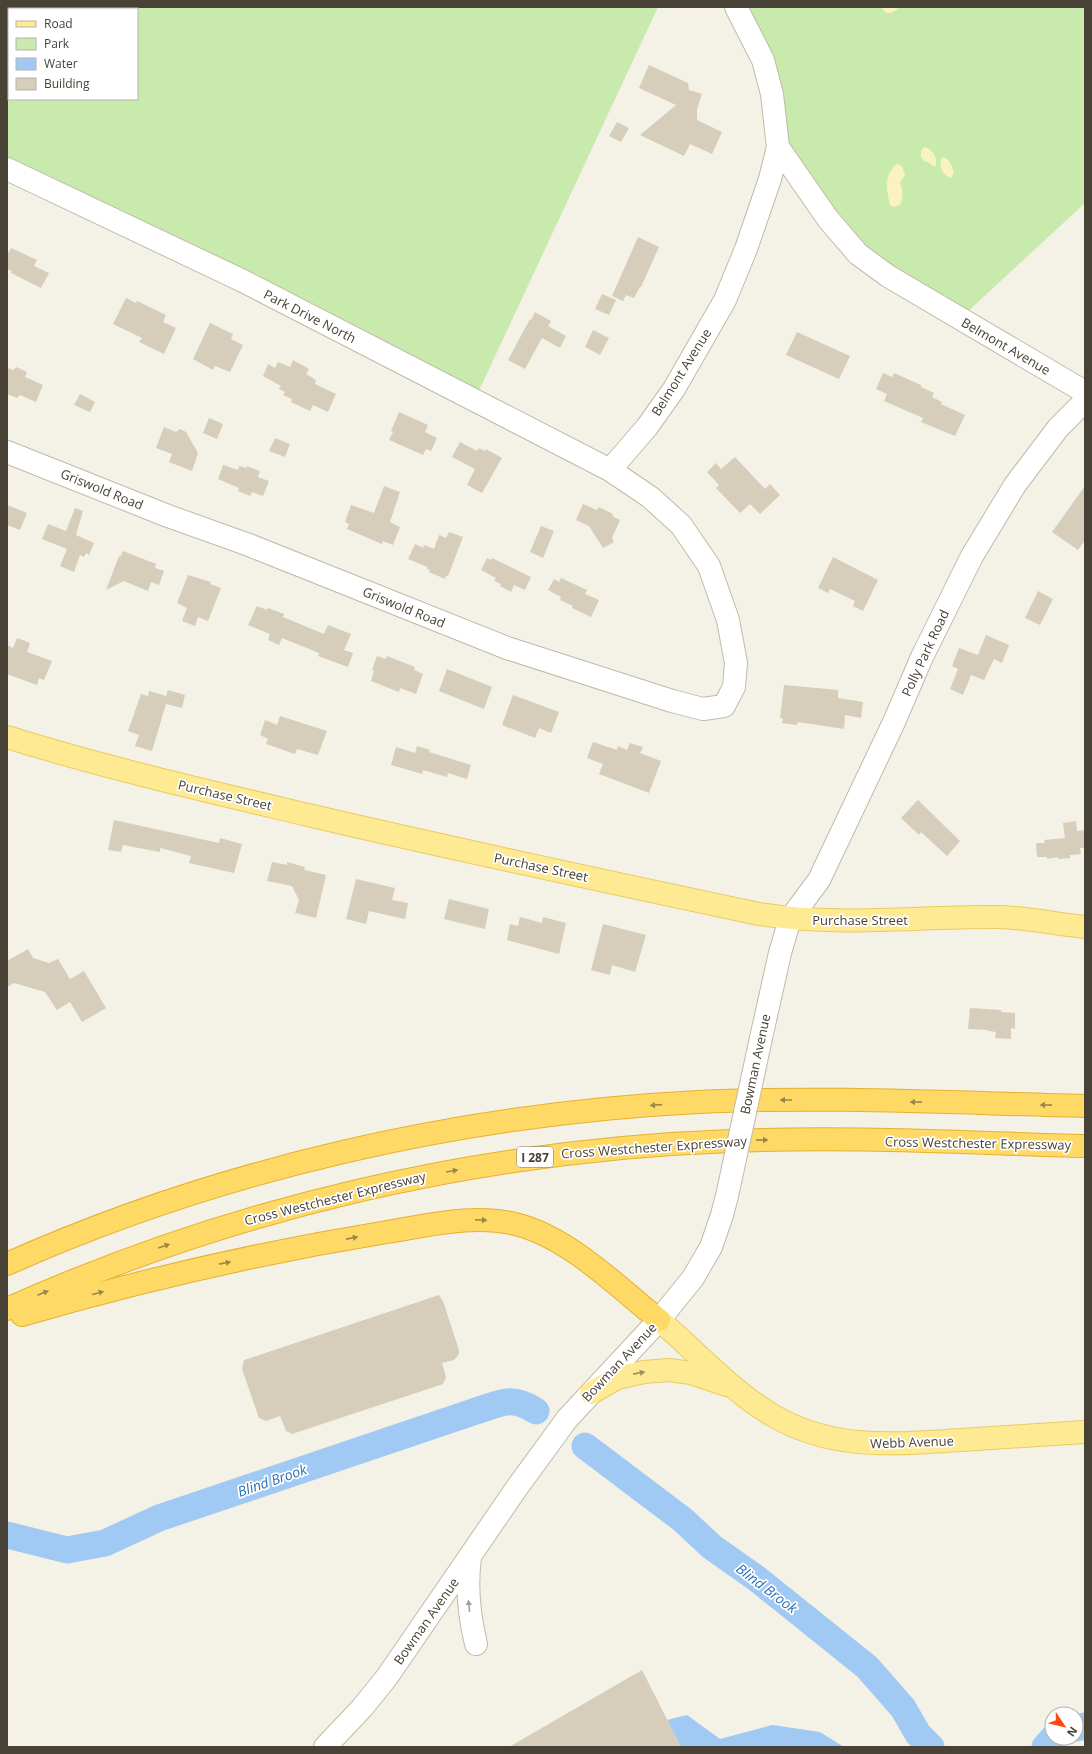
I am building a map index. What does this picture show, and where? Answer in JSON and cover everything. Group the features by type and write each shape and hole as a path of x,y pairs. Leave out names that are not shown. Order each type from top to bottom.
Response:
{"highway":[{"path":"7,1264 145,1210 280,1168 418,1136 502,1122 615,1108 764,1100 1085,1106"},
{"name":"Cross Westchester Expressway","path":"7,1309 132,1258 264,1214 397,1181 508,1161 646,1146 757,1140 1085,1146"},
{"path":"7,1319 167,1275 356,1237 471,1220 501,1221 518,1224 554,1239 584,1259 659,1320"}],"main road":[{"name":"Purchase Street","path":"7,737 174,784 553,870 759,914 790,919 831,921 1001,917 1085,927"},
{"name":"Webb Avenue","path":"659,1320 734,1387 771,1414 790,1425 815,1435 838,1440 888,1445 1085,1432"},
{"path":"591,1393 617,1378 644,1372 669,1370 691,1373 734,1387"}],"street":[{"name":"Belmont Avenue","path":"610,470 647,427 674,389 725,300 748,242 770,179 778,147 772,94 763,60 736,7"},
{"name":"Belmont Avenue","path":"778,147 800,181 828,219 858,254 895,280 1085,392"},
{"name":"Park Drive North","path":"7,169 243,281 610,470"},
{"name":"Polly Park Road","path":"790,919 819,880 894,722 922,657 976,548 1020,479 1058,428 1085,401"},
{"name":"Griswold Road","path":"7,452 168,516 256,548 507,648 672,701 703,709 724,706 734,687 736,663 728,620 709,566 681,525 650,497 610,470"},
{"name":"Bowman Avenue","path":"325,1747 362,1708 387,1677 567,1419 659,1320 682,1293 703,1262 717,1231 727,1196 780,953 790,919"},
{"path":"470,1557 468,1595 476,1644"}],"green space":[{"path":"7,7 658,7 476,397 7,171"},
{"path":"739,7 1085,7 1085,203 964,315 863,251 785,145"}],"sand":[{"path":"882,7 899,7 895,11 888,13"},
{"path":"924,147 930,150 936,158 935,167 928,162 925,162 921,157 921,151"},
{"path":"942,157 949,161 954,173 951,178 943,172 940,163"},
{"path":"897,164 902,166 905,175 900,183 902,191 901,203 900,205 894,207 890,205 887,183 890,173"}],"water":[{"path":"687,1715 720,1739 772,1725 820,1732 844,1747 681,1747 667,1720"}],"building":[{"path":"649,65 688,83 689,90 702,94 697,109 697,120 722,132 712,154 690,144 684,156 640,135 676,105 639,88"},
{"path":"617,122 629,128 621,142 609,136"},
{"path":"638,237 659,247 641,287 634,298 626,295 623,301 612,296"},
{"path":"11,248 37,260 34,266 49,273 41,288 11,273 12,271 7,269 7,255"},
{"path":"602,294 616,300 609,315 595,309"},
{"path":"126,298 136,303 137,301 166,315 163,322 176,328 164,354 139,342 142,338 113,324"},
{"path":"535,312 551,321 548,326 566,336 560,348 542,338 525,369 508,360"},
{"path":"210,323 233,334 231,339 243,345 230,372 215,366 213,370 193,359"},
{"path":"593,330 609,338 600,355 585,347"},
{"path":"797,332 850,356 839,379 786,355"},
{"path":"293,360 309,369 306,374 316,380 315,384 336,394 328,412 313,405 310,411 291,402 292,399 283,395 285,392 279,389 281,386 263,376 268,364 275,368 278,362 290,367"},
{"path":"16,367 27,372 25,377 43,385 36,402 20,395 17,398 7,394 7,368 14,370"},
{"path":"883,373 892,377 894,373 921,385 921,387 934,393 932,397 942,402 941,404 965,415 955,436 921,422 923,418 884,401 887,394 876,389"},
{"path":"80,394 95,402 90,412 74,405"},
{"path":"399,412 428,425 425,432 437,438 431,451 426,449 423,455 389,440"},
{"path":"209,418 223,424 217,439 203,433"},
{"path":"164,427 176,432 180,429 186,432 198,453 192,471 169,462 172,454 156,448"},
{"path":"275,438 290,444 285,457 269,451"},
{"path":"460,442 477,451 479,448 485,451 486,449 502,458 482,493 467,485 475,469 452,457"},
{"path":"735,457 765,489 770,484 780,495 760,514 750,504 740,513 716,488 719,485 707,472 716,463 721,469"},
{"path":"223,465 238,470 239,466 247,468 247,466 260,471 258,477 269,481 263,496 252,492 250,496 238,491 239,488 218,479"},
{"path":"384,486 400,492 390,522 400,527 393,545 383,541 382,544 347,529 349,524 345,522 351,505 374,513"},
{"path":"1085,486 1085,540 1078,550 1052,532"},
{"path":"583,504 597,510 599,507 613,514 612,516 620,520 612,538 614,542 603,548 589,526 576,520"},
{"path":"7,505 27,513 20,530 7,525"},
{"path":"75,508 83,511 76,535 94,543 89,555 86,553 84,557 80,555 74,572 60,566 67,549 42,539 48,524 66,531"},
{"path":"541,526 554,531 543,558 530,552"},
{"path":"449,532 463,537 448,576 446,576 445,579 429,572 430,570 427,569 427,567 408,559 415,544 423,548 424,545 434,549 439,535 446,538"},
{"path":"123,551 156,564 155,568 164,571 159,585 151,582 148,591 124,581 106,590 119,556 120,557"},
{"path":"833,557 878,580 863,611 853,606 855,601 830,589 828,593 818,588"},
{"path":"487,558 491,560 492,558 531,577 525,590 514,585 511,592 500,586 501,584 494,581 496,578 481,570"},
{"path":"188,575 211,582 210,584 221,588 208,621 198,617 195,626 182,621 187,608 177,603"},
{"path":"561,578 587,590 585,594 599,600 591,617 572,608 573,606 560,600 561,597 548,590 554,579 559,582"},
{"path":"1038,591 1053,599 1040,625 1025,618"},
{"path":"257,606 267,610 268,608 284,614 283,617 324,634 328,625 351,634 344,650 353,653 348,667 318,656 319,653 282,638 279,645 268,640 270,634 248,625"},
{"path":"986,635 1009,645 1002,663 994,659 984,680 971,675 963,695 950,689 958,669 952,666 959,648 978,655"},
{"path":"17,638 30,643 27,652 52,661 44,680 39,678 37,685 7,674 7,645 13,648"},
{"path":"377,656 386,659 387,656 415,667 414,670 423,674 416,694 400,688 399,692 371,681 374,671 372,670"},
{"path":"447,669 492,687 484,709 439,691"},
{"path":"784,685 838,690 838,698 863,702 861,718 845,715 844,729 798,722 797,725 782,723 783,719 780,718"},
{"path":"168,690 185,695 182,708 166,704 152,751 135,746 139,735 128,731 141,694 148,696 149,691 166,696"},
{"path":"513,695 559,712 551,733 539,728 535,738 502,725"},
{"path":"280,716 327,731 318,755 297,749 295,754 266,744 268,739 260,735 265,720 277,725"},
{"path":"593,742 617,750 618,746 627,750 630,743 643,747 640,753 661,761 649,793 599,774 603,764 587,758"},
{"path":"417,746 430,750 429,752 471,765 467,779 448,773 447,777 423,770 422,774 391,765 396,747 415,753"},
{"path":"918,800 960,841 947,856 921,832 919,835 901,818"},
{"path":"114,820 219,843 220,838 242,844 234,873 189,863 191,856 160,848 160,852 123,845 121,852 108,850"},
{"path":"1076,821 1077,831 1085,830 1085,848 1080,848 1081,854 1070,855 1070,858 1058,859 1058,857 1047,859 1047,857 1037,857 1036,843 1045,843 1044,840 1065,838 1063,823"},
{"path":"272,862 287,865 287,862 305,867 304,870 326,875 316,918 295,913 299,900 292,886 267,881"},
{"path":"356,879 395,888 392,900 408,903 405,919 369,911 366,924 346,919"},
{"path":"449,899 489,909 485,929 444,919"},
{"path":"520,917 542,923 543,917 566,923 559,954 507,940 510,924 518,926"},
{"path":"603,924 646,935 635,972 612,965 610,975 591,970"},
{"path":"28,949 33,958 49,963 58,959 70,979 84,971 106,1008 82,1022 70,1002 57,1010 45,992 14,983 7,987 7,961"},
{"path":"970,1008 1001,1010 1001,1012 1015,1013 1015,1029 1011,1028 1011,1039 995,1038 996,1032 988,1030 968,1029"},
{"path":"439,1295 443,1301 459,1350 459,1354 454,1360 442,1363 446,1377 443,1384 292,1434 286,1431 280,1416 266,1421 259,1418 242,1369 244,1360"},
{"path":"642,1670 681,1747 509,1747"}],"waterway":[{"name":"Blind Brook","path":"7,1535 67,1550 105,1543 159,1518 493,1405 513,1402 520,1403 536,1411"},
{"name":"Blind Brook","path":"585,1446 683,1520 712,1547 756,1578 867,1667 903,1708 918,1734 931,1747"}]}
